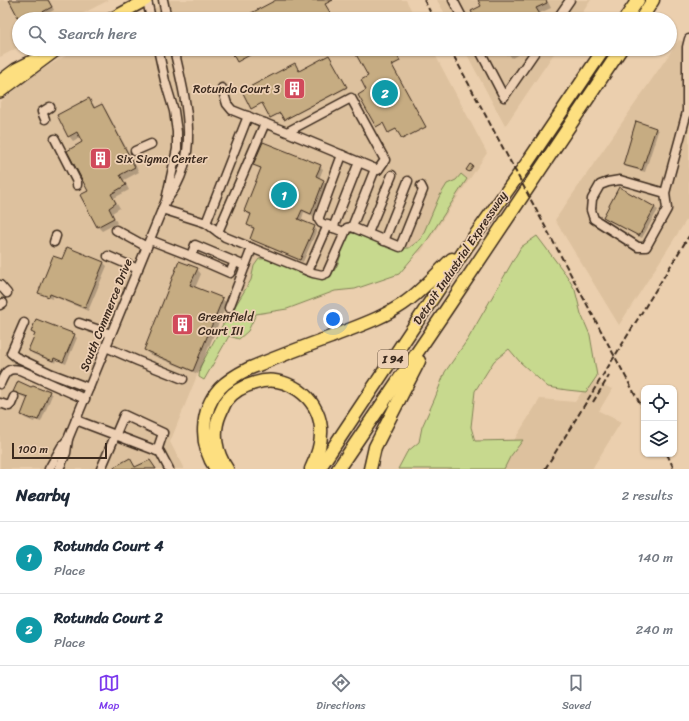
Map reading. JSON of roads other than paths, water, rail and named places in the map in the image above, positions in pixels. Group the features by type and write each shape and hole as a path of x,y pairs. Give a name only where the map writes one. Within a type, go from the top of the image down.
{"highway":[{"path":"630,12 638,0"},
{"path":"646,12 654,0"},
{"name":"Detroit Industrial Expressway","path":"319,469 466,248 599,56"},
{"name":"Detroit Industrial Expressway","path":"338,469 616,56"},
{"path":"216,469 210,459 205,443 204,423 209,406 220,388 236,375 248,369 363,325 382,316 403,304 420,291 452,259 466,248"},
{"path":"370,469 375,446 446,310"},
{"path":"228,469 218,452 216,434 218,419 226,401 236,391 250,384 267,380 292,385 305,395 314,408 320,422 321,436 320,446 311,469"}],"main road":[{"path":"124,12 146,0"},
{"path":"0,75 34,56"},
{"path":"0,81 16,69 41,56"},
{"path":"0,92 48,56"},
{"path":"0,99 26,78 36,65"}],"street":[{"path":"146,0 149,12"},
{"path":"163,0 166,12"},
{"path":"453,0 459,12"},
{"path":"562,12 570,0"},
{"path":"665,193 620,180 608,182 600,185 592,200 591,210 594,219 638,247 646,247 666,209 665,193 687,112 688,44"},
{"name":"South Commerce Drive","path":"59,469 66,453 68,440 166,200 177,149 178,132 160,56"},
{"name":"South Commerce Drive","path":"166,200 173,192 183,172 188,144 185,97 176,56"},
{"path":"482,56 504,97 532,56"},
{"path":"222,88 227,104 232,110 378,170 385,160 351,98 287,132"},
{"path":"45,119 42,112 50,107"},
{"path":"206,223 248,116"},
{"path":"218,232 265,123"},
{"path":"55,139 77,182 77,185"},
{"path":"137,152 151,144"},
{"path":"342,155 319,220 321,223 344,232"},
{"path":"308,271 330,227 358,162"},
{"path":"352,227 375,169"},
{"path":"368,233 392,175"},
{"path":"384,240 408,181"},
{"path":"162,209 206,223 225,237 308,271 322,275 327,273 347,228 352,227 368,233 400,248 423,190 421,186"},
{"path":"116,230 148,243 191,256 230,273 235,262"},
{"path":"191,256 195,245 245,266"},
{"path":"229,308 252,248"},
{"path":"108,256 138,270"},
{"path":"0,285 7,293"},
{"path":"24,323 11,353 16,357 52,374 89,388"},
{"path":"80,323 111,334"},
{"path":"106,347 183,379"},
{"path":"0,384 4,374 15,369 85,399"},
{"path":"0,403 9,406 14,397"},
{"path":"101,469 124,415 163,432 157,451"},
{"path":"76,420 160,452 169,469"},
{"name":"South Commerce Drive","path":"49,469 62,446 68,440"}],"railway":[{"path":"424,0 430,12"},
{"path":"454,56 641,405"},
{"path":"545,469 689,236"},
{"path":"593,402 609,376"},
{"path":"668,457 674,469"}],"place":[{"name":"Rotunda Court 3","path":"295,89"},
{"name":"Rotunda Court 2","path":"385,93"},
{"name":"Six Sigma Center","path":"101,159"},
{"name":"Rotunda Court 4","path":"284,195"},
{"name":"Greenfield Court III","path":"183,324"}]}
